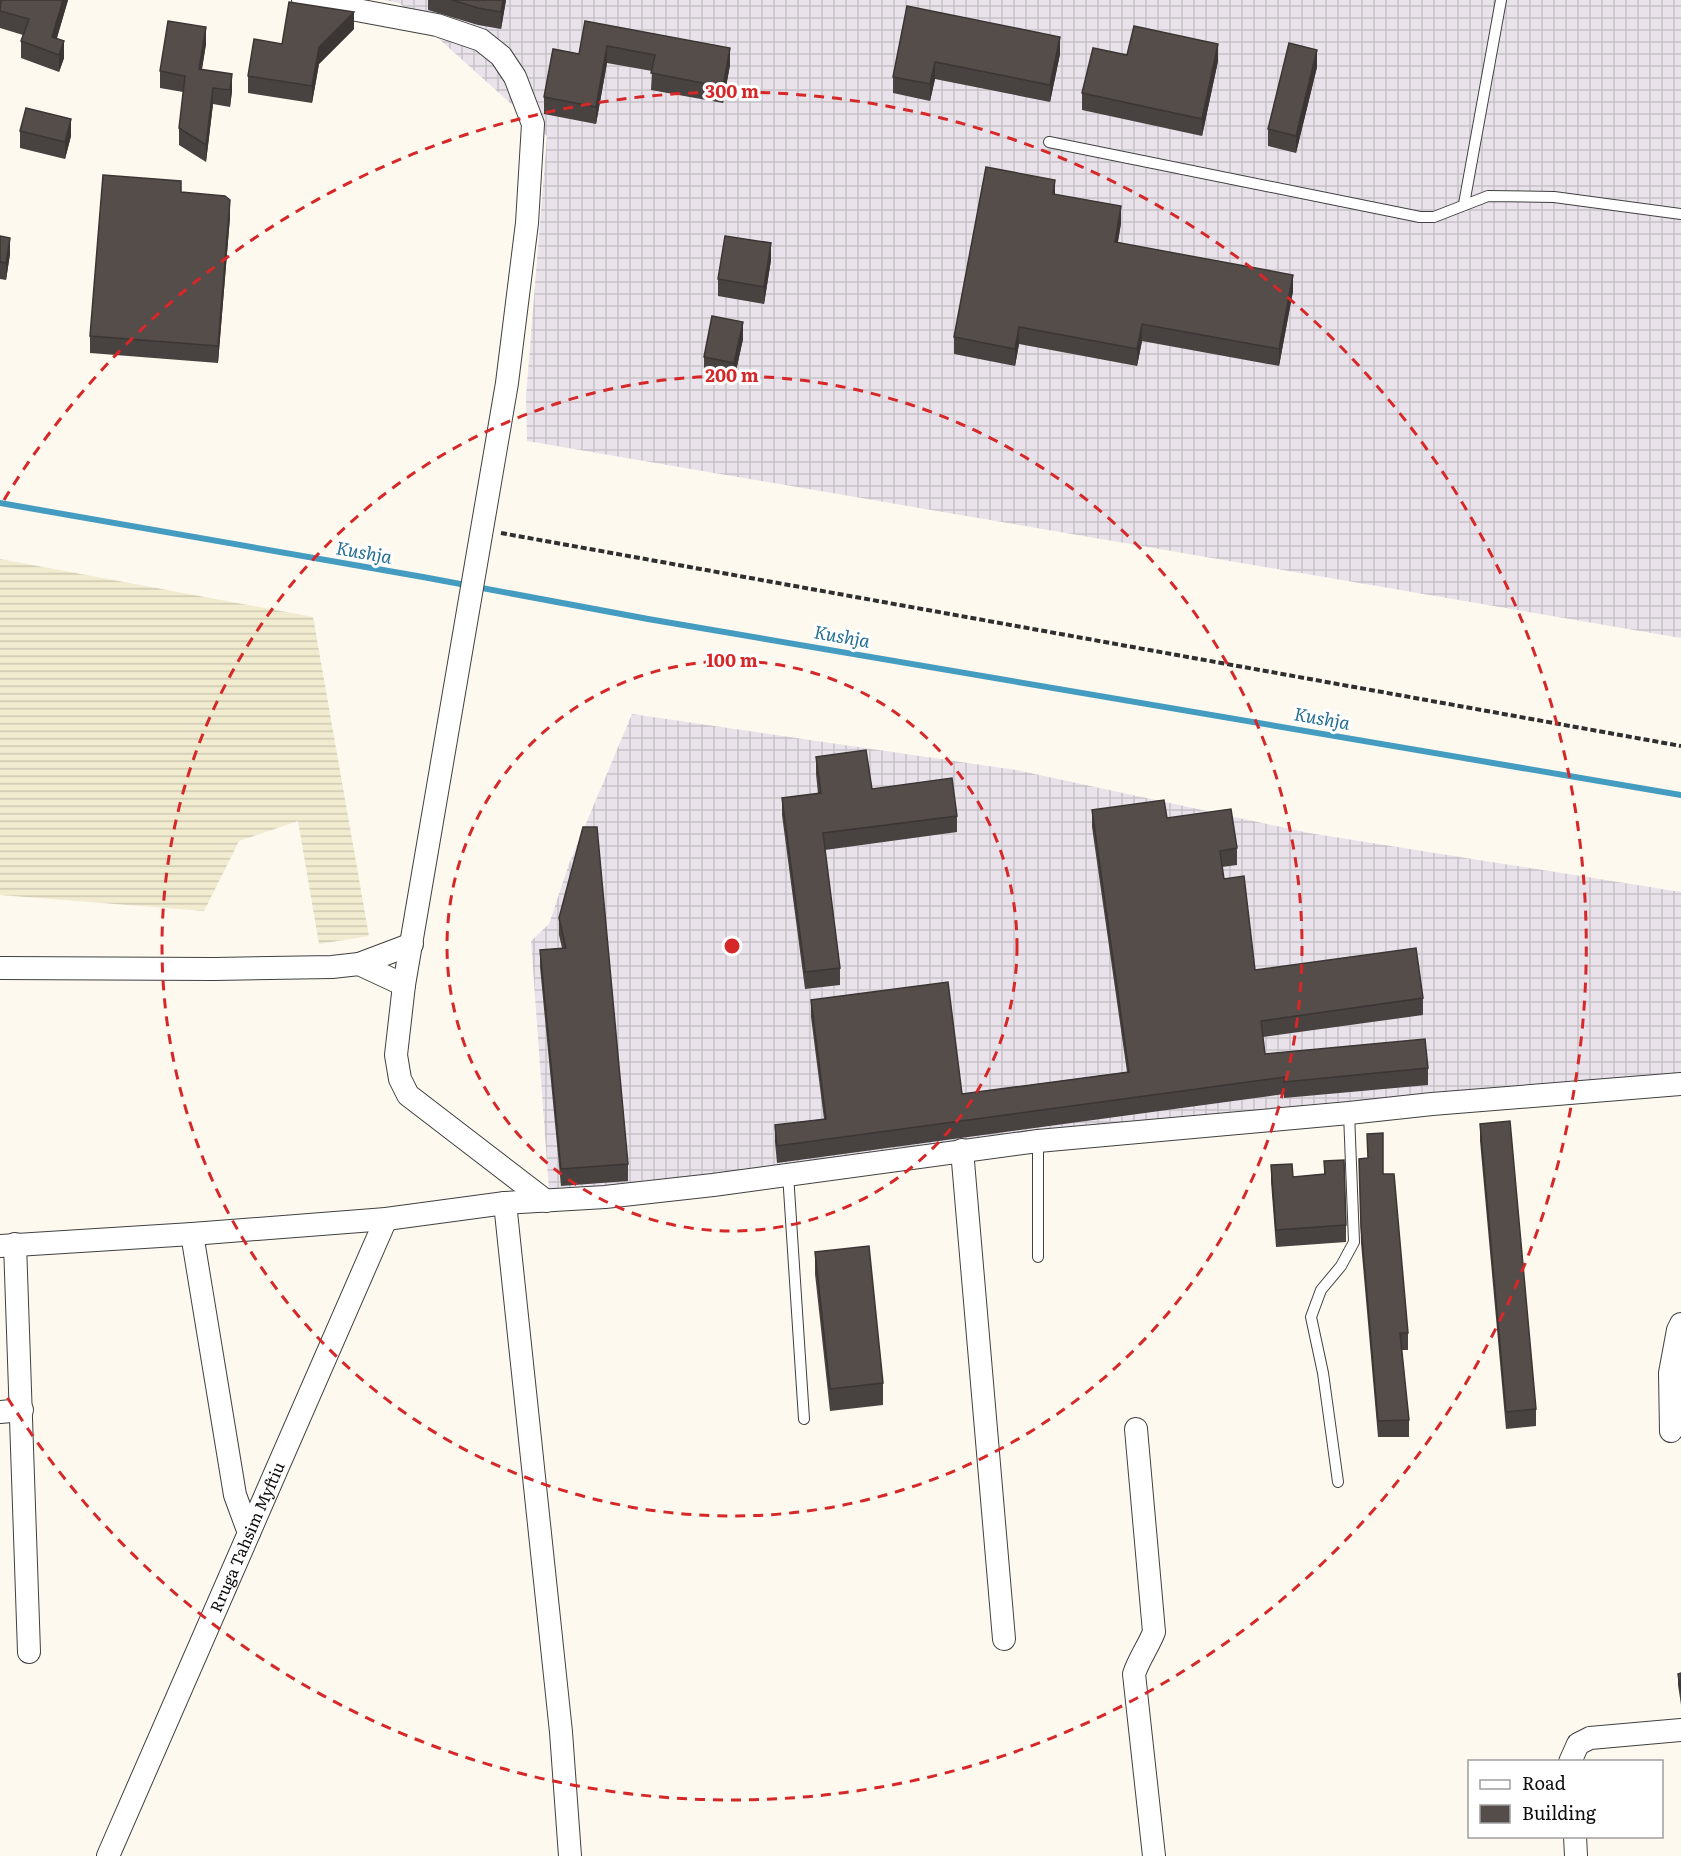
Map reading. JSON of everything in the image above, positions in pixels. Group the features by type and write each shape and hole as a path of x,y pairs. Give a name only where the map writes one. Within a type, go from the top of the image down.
{"street":[{"path":"303,0 437,25 481,40 501,56 515,77 532,124 527,223 512,349 404,985 396,1055 400,1079 408,1095 546,1200"},
{"path":"0,968 332,968 359,964 412,944"},
{"path":"359,964 404,985"},
{"path":"29,1652 11,1411 8,1245 386,1219 505,1203 605,1197 1038,1141 1432,1104 1681,1084"},
{"path":"962,1150 1004,1639"},
{"path":"505,1203 561,1732 570,1856"},
{"name":"Rruga Tahsim Myftiu","path":"108,1856 386,1219"},
{"path":"192,1234 235,1495 249,1533"},
{"path":"1671,1431 1670,1373 1681,1324"},
{"path":"1136,1429 1154,1632 1149,1645 1140,1656 1134,1674 1155,1856"},
{"path":"1570,1760 1578,1744 1590,1738 1681,1730"},
{"path":"1575,1838 1576,1856"}],"lane":[{"path":"1464,204 1500,0"},
{"path":"1049,142 1420,217 1434,217 1488,196 1554,197 1681,214"},
{"path":"1338,1482 1323,1373 1311,1317 1321,1290 1341,1266 1354,1242 1349,1113"},
{"path":"1038,1141 1038,1257"},
{"path":"788,1174 804,1419"}],"path":[{"path":"481,539 1681,746"}],"shaded area":[{"path":"384,0 1681,0 1681,638 527,441 526,397 547,136 399,3"},
{"path":"0,559 313,617 369,936 319,944 298,821 239,841 204,911 0,895"},
{"path":"632,714 1016,770 1309,833 1681,892 1681,1078 624,1189 549,1191 531,941 549,924 569,864"}],"building":[{"path":"1,0 63,0 52,37 64,41 59,55 21,41 29,19 0,11"},
{"path":"452,0 503,0 501,12"},
{"path":"289,2 354,12 319,47 312,86 248,76 254,39 282,44"},
{"path":"907,6 1060,37 1050,85 935,62 930,84 893,77"},
{"path":"168,21 206,27 199,69 232,74 230,90 213,88 206,145 179,128 185,76 160,71"},
{"path":"585,21 730,48 723,87 651,73 655,55 607,46 596,107 544,97 553,49 579,54"},
{"path":"1134,26 1218,44 1202,119 1082,93 1093,48 1127,55"},
{"path":"1289,43 1317,50 1296,136 1268,129"},
{"path":"26,108 71,119 65,142 20,131"},
{"path":"986,167 1055,180 1053,194 1121,206 1115,242 1293,275 1279,349 1142,324 1137,349 1019,327 1015,349 954,337"},
{"path":"103,175 181,181 181,192 225,196 230,200 218,346 90,336"},
{"path":"0,236 10,238 6,263 0,262"},
{"path":"725,236 771,243 764,287 718,279"},
{"path":"712,316 743,322 734,363 704,357"},
{"path":"866,750 872,789 952,778 957,816 823,833 840,968 805,972 782,798 821,793 816,757"},
{"path":"1164,800 1167,818 1231,809 1237,848 1220,851 1224,879 1244,876 1255,970 1416,948 1423,998 1261,1021 1265,1054 1425,1039 1428,1068 1284,1082 1284,1077 777,1146 775,1125 826,1119 811,1000 948,982 962,1094 1129,1072 1092,810"},
{"path":"583,827 597,827 628,1164 561,1169 540,950 566,948 559,918"},
{"path":"1510,1121 1536,1409 1506,1412 1480,1124"},
{"path":"1383,1133 1383,1174 1394,1174 1408,1333 1400,1333 1409,1420 1378,1421 1361,1226 1359,1159 1368,1158 1367,1134"},
{"path":"1344,1160 1346,1225 1276,1230 1271,1165 1292,1164 1293,1177 1325,1174 1324,1161"},
{"path":"869,1246 883,1383 830,1389 815,1252"},
{"path":"1681,1673 1681,1693 1678,1674"}],"waterway":[{"name":"Kushja","path":"0,503 648,619 1681,795"}]}
